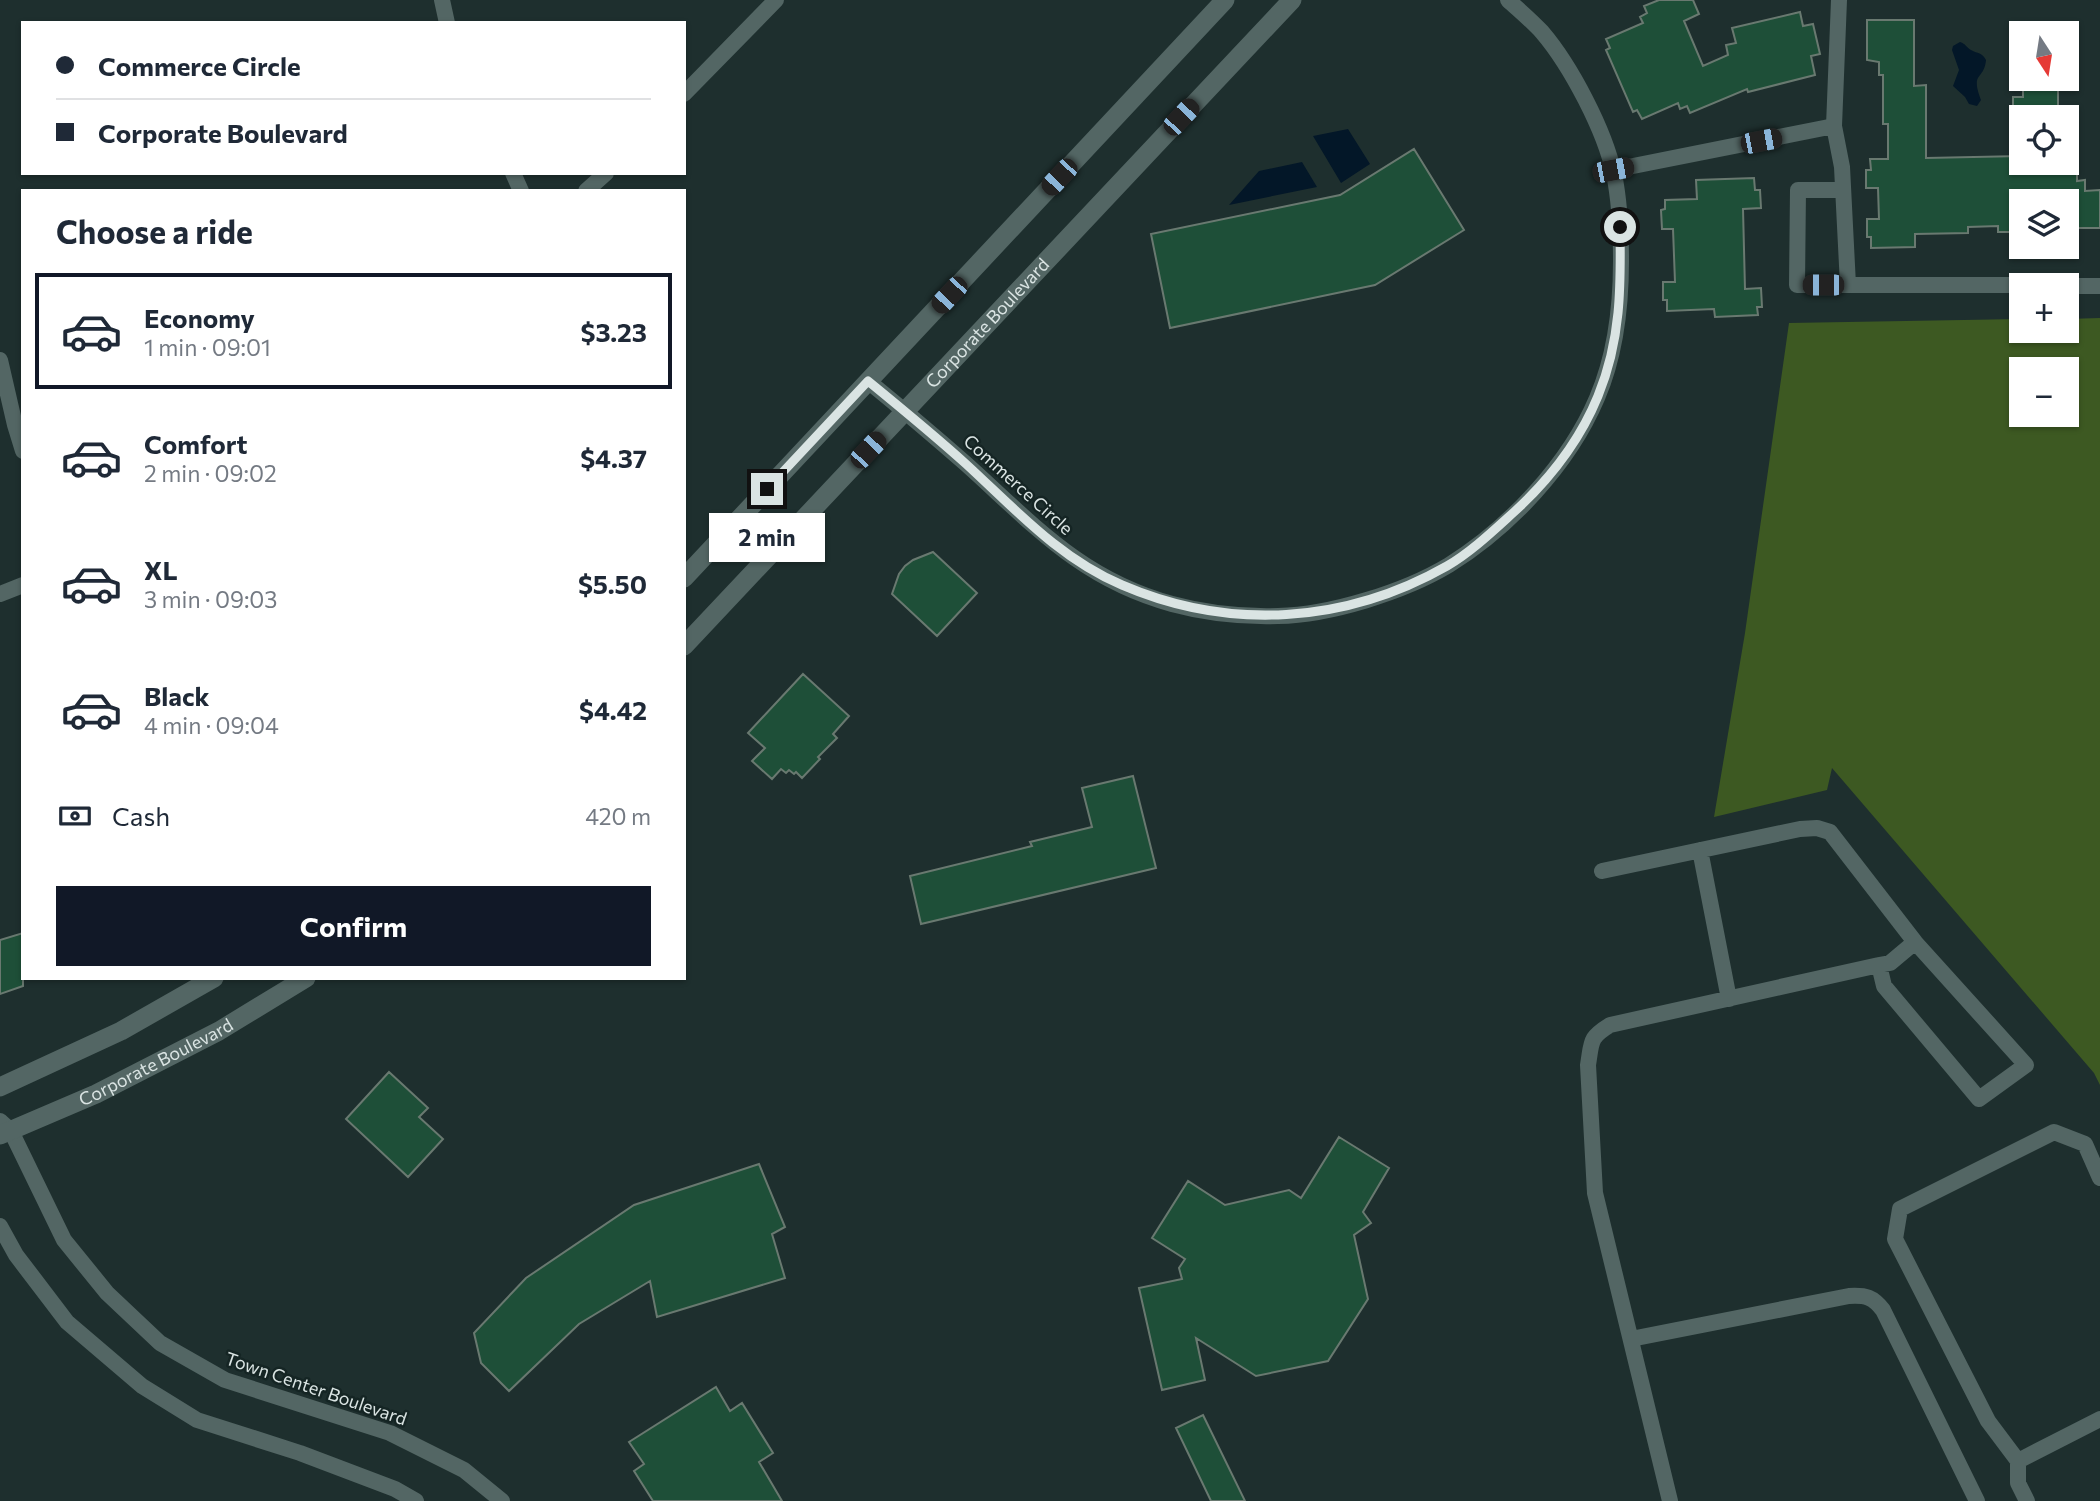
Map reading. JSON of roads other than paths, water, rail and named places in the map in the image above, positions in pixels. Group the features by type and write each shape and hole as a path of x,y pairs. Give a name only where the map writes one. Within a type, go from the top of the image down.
{"street":[{"path":"442,0 447,21"},
{"path":"686,91 776,0"},
{"path":"686,576 1224,0"},
{"name":"Corporate Boulevard","path":"686,644 1292,0"},
{"name":"Commerce Circle","path":"868,381 966,464 1035,529 1091,571 1173,604 1228,614 1278,616 1320,611 1365,600 1409,584 1448,565 1480,542 1533,494 1570,449 1597,399 1607,372 1621,293 1620,227 1613,170 1598,128 1580,90 1543,33 1508,0"},
{"path":"1839,0 1835,126 1842,167 1848,285"},
{"path":"1613,170 1835,126"},
{"path":"588,189 604,175"},
{"path":"1843,190 1798,190 1797,285 2009,285"},
{"path":"2079,286 2100,286"},
{"path":"0,360 21,444"},
{"path":"0,594 21,586"},
{"path":"1602,871 1800,829 1817,828 1830,832 1915,942 2026,1065 1979,1099 1884,986 1879,965"},
{"path":"1700,850 1729,999"},
{"path":"1670,1501 1595,1193 1588,1065 1595,1034 1610,1025 1890,963 1915,942"},
{"path":"0,1087 121,1031 210,980"},
{"name":"Corporate Boulevard","path":"4,1129 96,1094 219,1031 303,980"},
{"name":"Town Center Boulevard","path":"4,1129 64,1240 107,1293 160,1343 225,1380 390,1433 464,1470 483,1495 502,1501"},
{"path":"2027,1501 2018,1483 2018,1461 1988,1421 1895,1239 1900,1209 2054,1132 2085,1144 2100,1178"},
{"path":"0,1226 16,1255 67,1322 142,1386 197,1420 300,1453 395,1489 416,1501"},
{"path":"1631,1339 1849,1296 1866,1295 1875,1300 1883,1310 1977,1501"},
{"path":"2018,1461 2100,1419"}],"water":[{"path":"1960,42 1986,60 1977,80 1981,100 1977,106 1969,104 1953,86 1959,70 1952,50 1953,46"},
{"path":"1348,129 1370,164 1341,183 1313,136"},
{"path":"1302,162 1317,187 1229,205 1259,171"}]}
